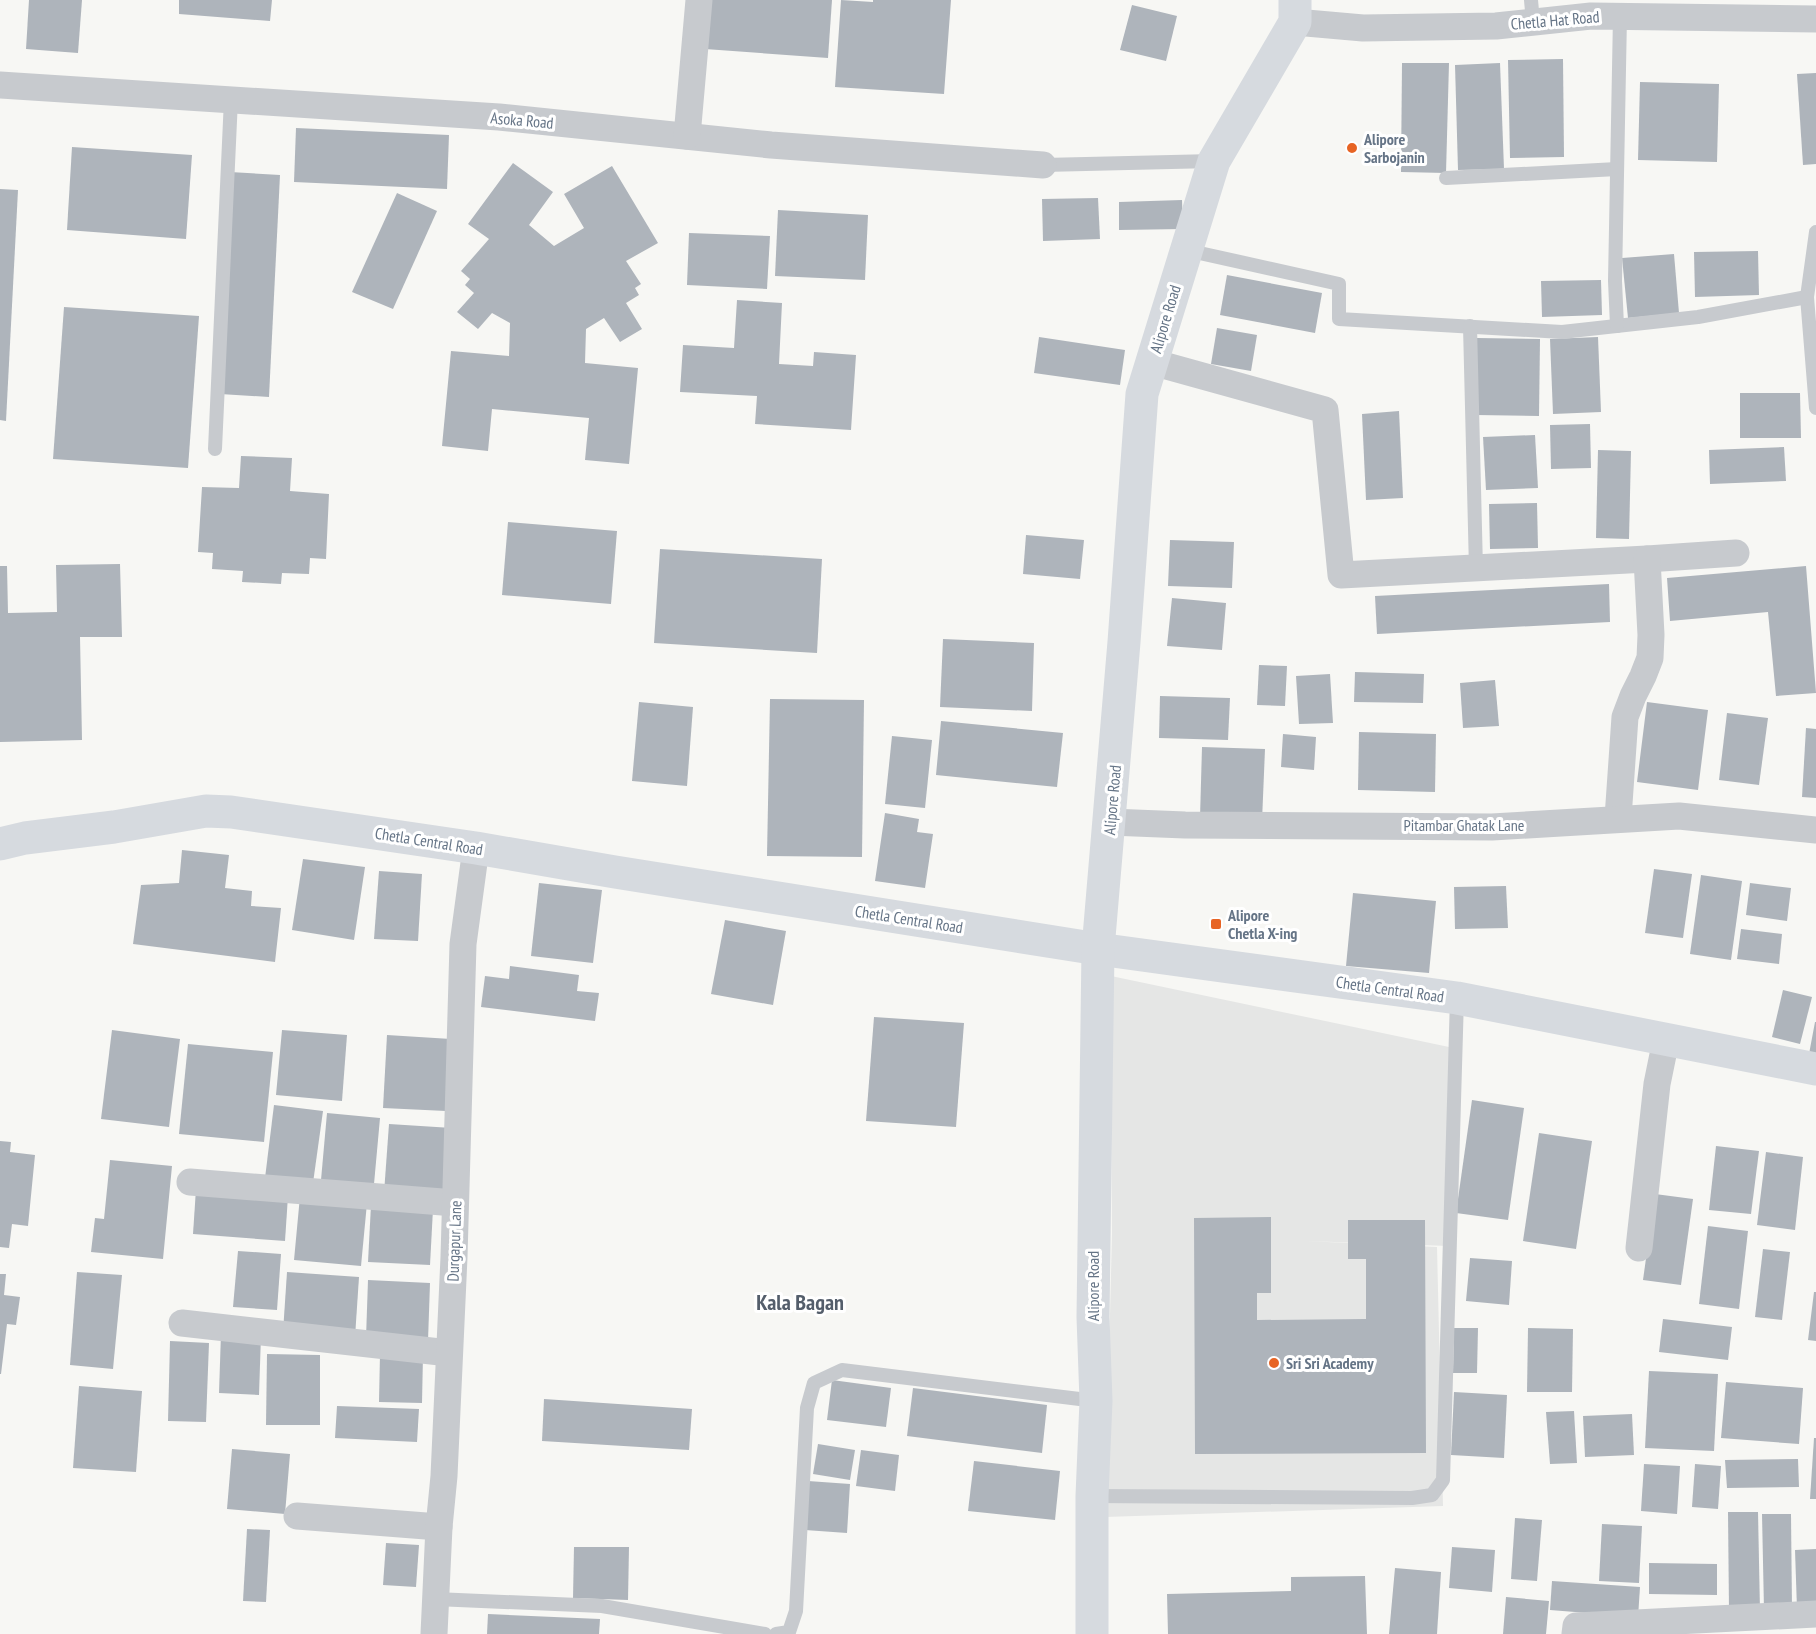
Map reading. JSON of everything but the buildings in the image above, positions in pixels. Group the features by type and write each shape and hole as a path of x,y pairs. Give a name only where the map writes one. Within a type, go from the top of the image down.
{"main road":[{"name":"Alipore Road","path":"1092,1634 1092,1496 1096,1401 1093,1317 1098,949 1110,822 1142,394 1214,161 1295,11"},
{"name":"Chetla Central Road","path":"0,844 25,838 114,827 206,811 231,812 476,848 1098,949 1457,998 1816,1069"}],"street":[{"path":"687,136 699,0"},
{"name":"Chetla Hat Road","path":"1295,11 1363,28 1496,26 1532,11 1620,16 1704,9 1816,19"},
{"name":"Asoka Road","path":"0,85 499,117 771,145 1043,165"},
{"path":"1152,362 1325,410 1341,575 1736,553"},
{"path":"1618,818 1626,717 1650,658 1647,559"},
{"name":"Pitambar Ghatak Lane","path":"1110,822 1185,825 1492,827 1679,816 1816,830"},
{"name":"Durgapur Lane","path":"434,1634 444,1476 456,1203 463,944 476,848"},
{"path":"1639,1248 1657,1084 1666,1040"},
{"path":"190,1182 456,1203"},
{"path":"182,1323 449,1353"},
{"path":"297,1516 439,1527"},
{"path":"1575,1634 1576,1626 1816,1614"}],"lane":[{"path":"1617,326 1615,281 1620,16"},
{"path":"215,449 231,99"},
{"path":"1043,165 1214,161"},
{"path":"1446,178 1617,168"},
{"path":"1816,232 1807,297 1816,408"},
{"path":"1186,250 1339,284 1339,319 1562,332 1698,317 1807,297"},
{"path":"1470,326 1476,569"},
{"path":"1092,1496 1412,1498 1432,1495 1443,1480 1457,998"},
{"path":"776,1634 789,1632 796,1611 807,1408 814,1383 842,1370 1096,1401"},
{"path":"435,1599 602,1606 765,1634"}],"shaded area":[{"path":"1111,976 1449,1047 1449,1246 1305,1241 1437,1247 1443,1506 1105,1517 1112,1234"}],"place":[{"name":"Alipore Sarbojanin","path":"1352,148"},
{"name":"Alipore Chetla X-ing","path":"1216,924"},
{"name":"Sri Sri Academy","path":"1274,1363"}],"district":[{"name":"Kala Bagan","path":"800,1302"}]}
